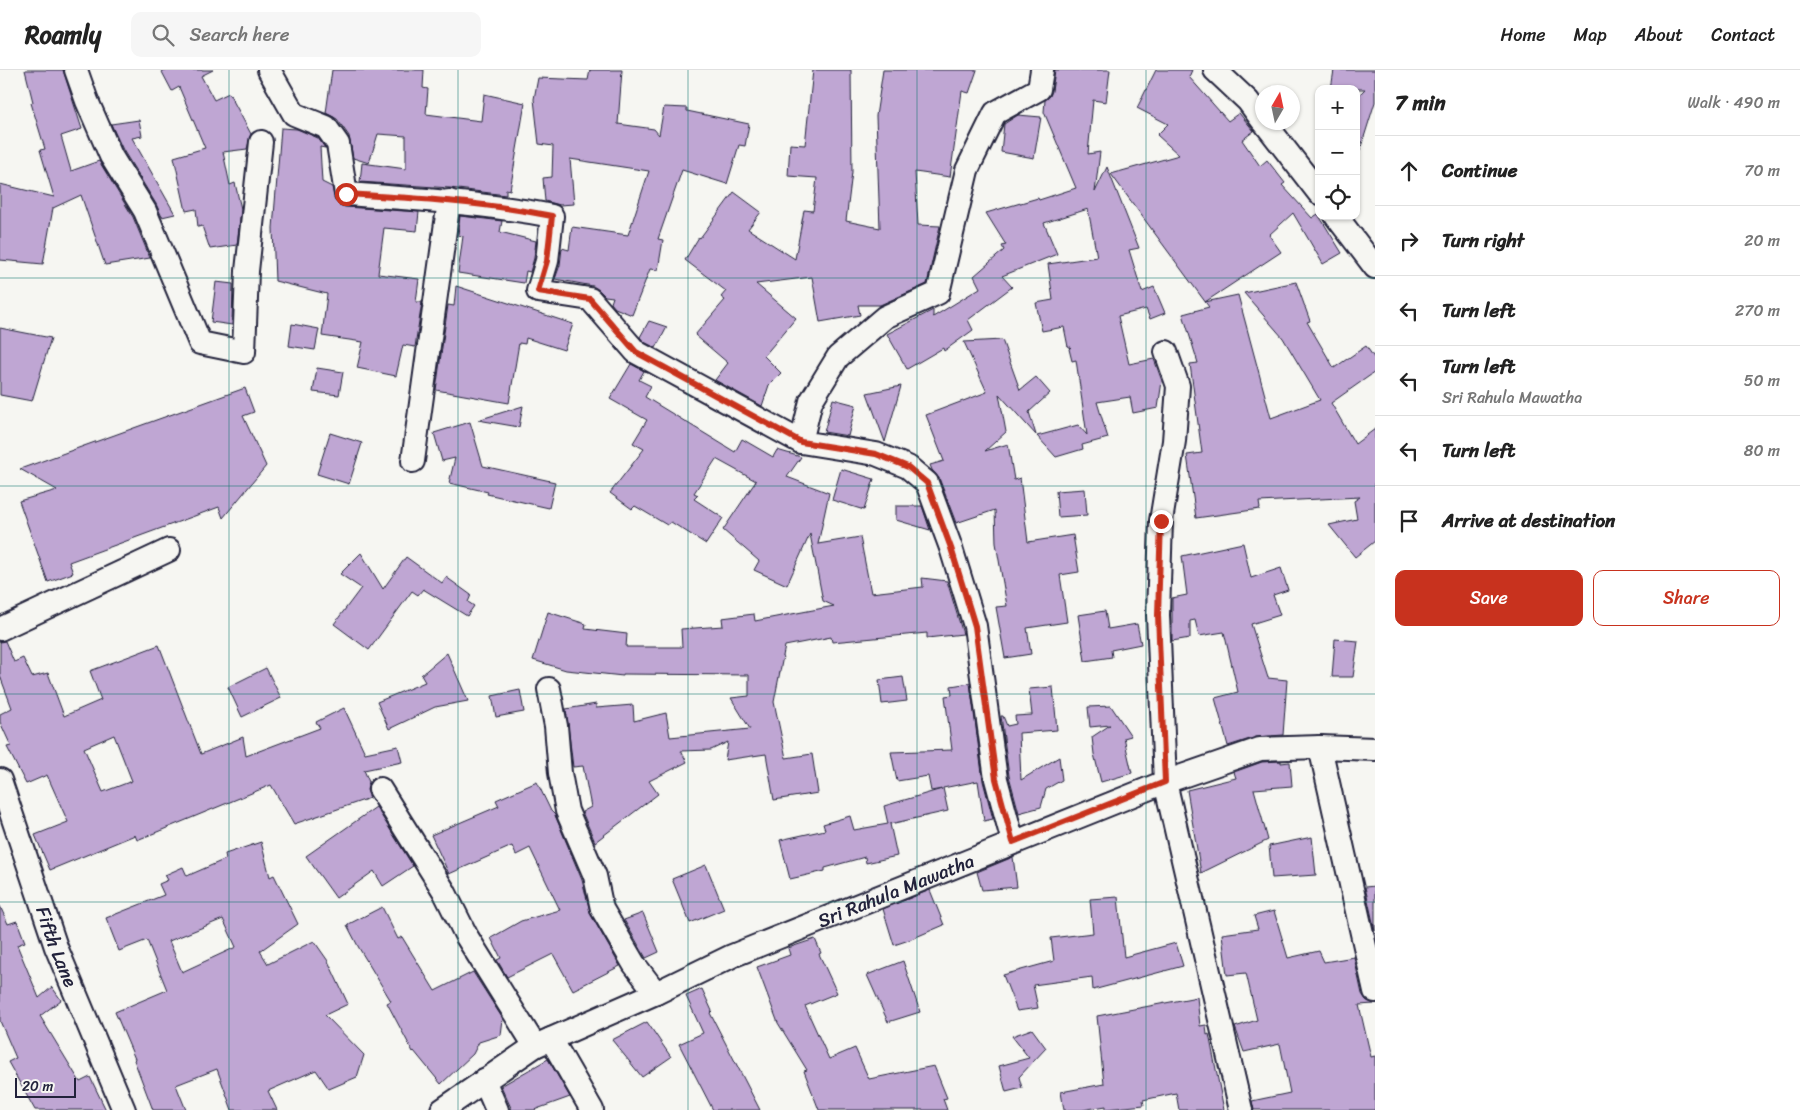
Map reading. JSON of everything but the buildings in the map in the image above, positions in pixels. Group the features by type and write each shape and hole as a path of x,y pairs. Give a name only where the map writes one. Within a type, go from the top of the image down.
{"street":[{"path":"76,70 111,156 145,211 200,343 244,352 247,271 262,142"},
{"path":"269,70 294,114 326,127 338,144 346,194 449,201 515,209 552,216 547,261 538,291 590,299 636,352 801,442 876,454 908,467 927,483 951,548 975,626 996,779 1013,842"},
{"path":"801,442 810,401 838,357 885,317 938,293 967,170 995,113 1039,89 1042,70"},
{"path":"1214,70 1255,110"},
{"path":"1271,130 1315,188"},
{"path":"413,461 449,201"},
{"path":"1339,220 1375,267"},
{"path":"1166,352 1178,386 1174,441 1161,521 1158,615 1165,782 1241,1110"},
{"path":"0,629 169,550"},
{"path":"549,689 556,726 560,773 566,811 595,876 602,909 634,964 656,994"},
{"path":"1320,747 1375,991"},
{"name":"Sri Rahula Mawatha","path":"442,1110 484,1080 543,1043 656,994 732,956 1165,782 1260,749 1320,747 1375,749"},
{"name":"Fifth Lane","path":"0,780 56,947 124,1110"},
{"path":"380,789 444,891 467,937 592,1110"},
{"path":"484,1080 498,1110"}],"route":[{"path":"346,194 449,201 515,209 552,216 547,261 538,291 590,299 636,352 801,442 876,454 908,467 927,483 951,548 975,626 996,779 1013,842 1165,782 1158,615 1161,521"}]}
